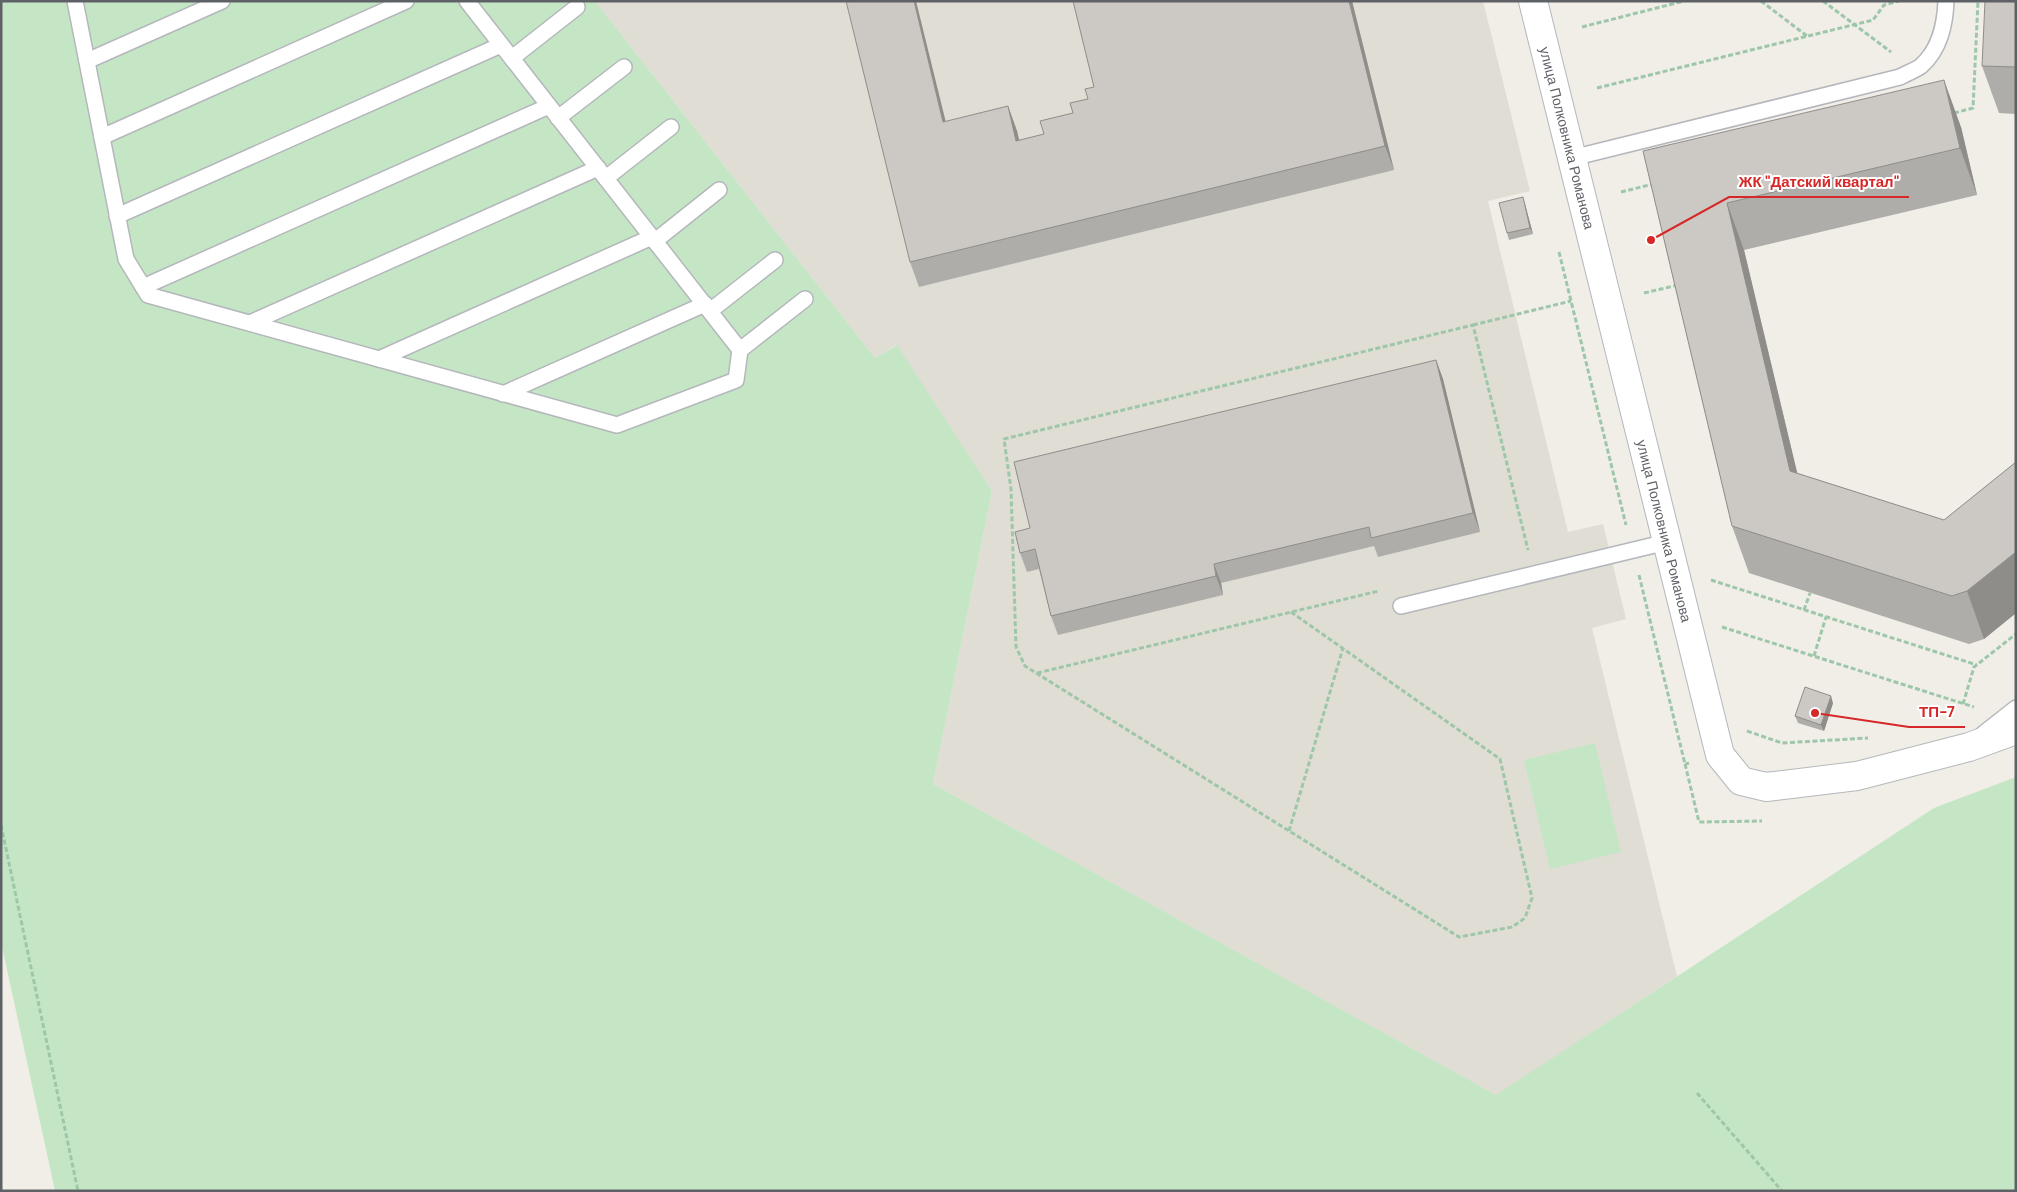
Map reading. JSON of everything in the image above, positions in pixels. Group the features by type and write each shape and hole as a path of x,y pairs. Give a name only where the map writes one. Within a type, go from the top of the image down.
{"street":[{"name":"улица Полковника Романова","path":"1533,1 1720,755 1741,781 1766,787 1858,776 1966,748 2016,730"}],"lane":[{"path":"75,1 126,259 148,295 617,425 736,380 740,350 805,299"},
{"path":"87,62 222,1"},
{"path":"102,137 406,1"},
{"path":"467,1 740,350"},
{"path":"1572,158 1891,79 1914,70 1921,66 1938,45 1945,19 1946,1"},
{"path":"512,58 577,7"},
{"path":"117,216 501,45"},
{"path":"558,118 624,67"},
{"path":"143,287 549,106"},
{"path":"250,323 602,173 671,127"},
{"path":"379,359 653,239 719,190"},
{"path":"504,394 707,308 775,260"},
{"path":"1401,606 1667,542"},
{"path":"1966,748 2016,708"}],"path":[{"path":"1582,27 1684,1"},
{"path":"1760,1 1807,36"},
{"path":"1823,1 1914,70"},
{"path":"1879,1 1884,5"},
{"path":"1597,88 1873,20 1884,5 1899,1"},
{"path":"1944,115 1973,108 1978,1"},
{"path":"1621,192 1659,182"},
{"path":"1644,293 1680,284"},
{"path":"1291,612 1500,759 1532,898 1525,918 1512,927 1460,936 1024,666 1016,647 1011,489 1004,439 1571,302"},
{"path":"1473,325 1533,574"},
{"path":"1711,580 1976,665"},
{"path":"1037,673 1396,587 1401,606"},
{"path":"1804,610 1810,592"},
{"path":"1814,656 1826,617"},
{"path":"1722,627 1979,709"},
{"path":"1963,704 1974,667 2015,636"},
{"path":"1289,831 1343,648"},
{"path":"1746,731 1782,744 1876,737"},
{"path":"1685,764 1699,822 1767,821"},
{"path":"1,825 78,1191"},
{"path":"1697,1093 1782,1191"}],"shaded area":[{"path":"595,1 1483,1 1530,191 1488,201 1568,532 1603,524 1626,619 1592,628 1677,976 1497,1096 933,784 992,491 896,345 875,358"}],"green space":[{"path":"1,1 595,1 875,358 897,345 992,491 933,784 1496,1095 1934,808 2016,777 2016,1191 55,1191 1,942"},
{"path":"1595,743 1621,852 1550,869 1524,760"}],"building":[{"path":"846,1 914,1 943,122 1008,106 1016,141 1044,134 1040,121 1073,113 1070,103 1088,99 1085,89 1094,87 1073,1 1349,1 1385,146 910,262"},
{"path":"1985,1 2016,1 2016,67 1982,66"},
{"path":"1944,80 1960,148 1727,203 1790,471 1944,520 2016,462 2016,552 1967,591 1952,596 1732,526 1643,151"},
{"path":"1523,197 1530,228 1507,233 1499,203"},
{"path":"1436,360 1473,513 1371,538 1369,527 1214,564 1216,576 1051,616 1035,549 1020,553 1015,532 1030,528 1014,462"},
{"path":"1805,687 1831,696 1821,725 1795,716"}],"place":[{"name":"ЖК \"Датский квартал\"","path":"1651,240"},
{"name":"ТП-7","path":"1815,713"}]}
